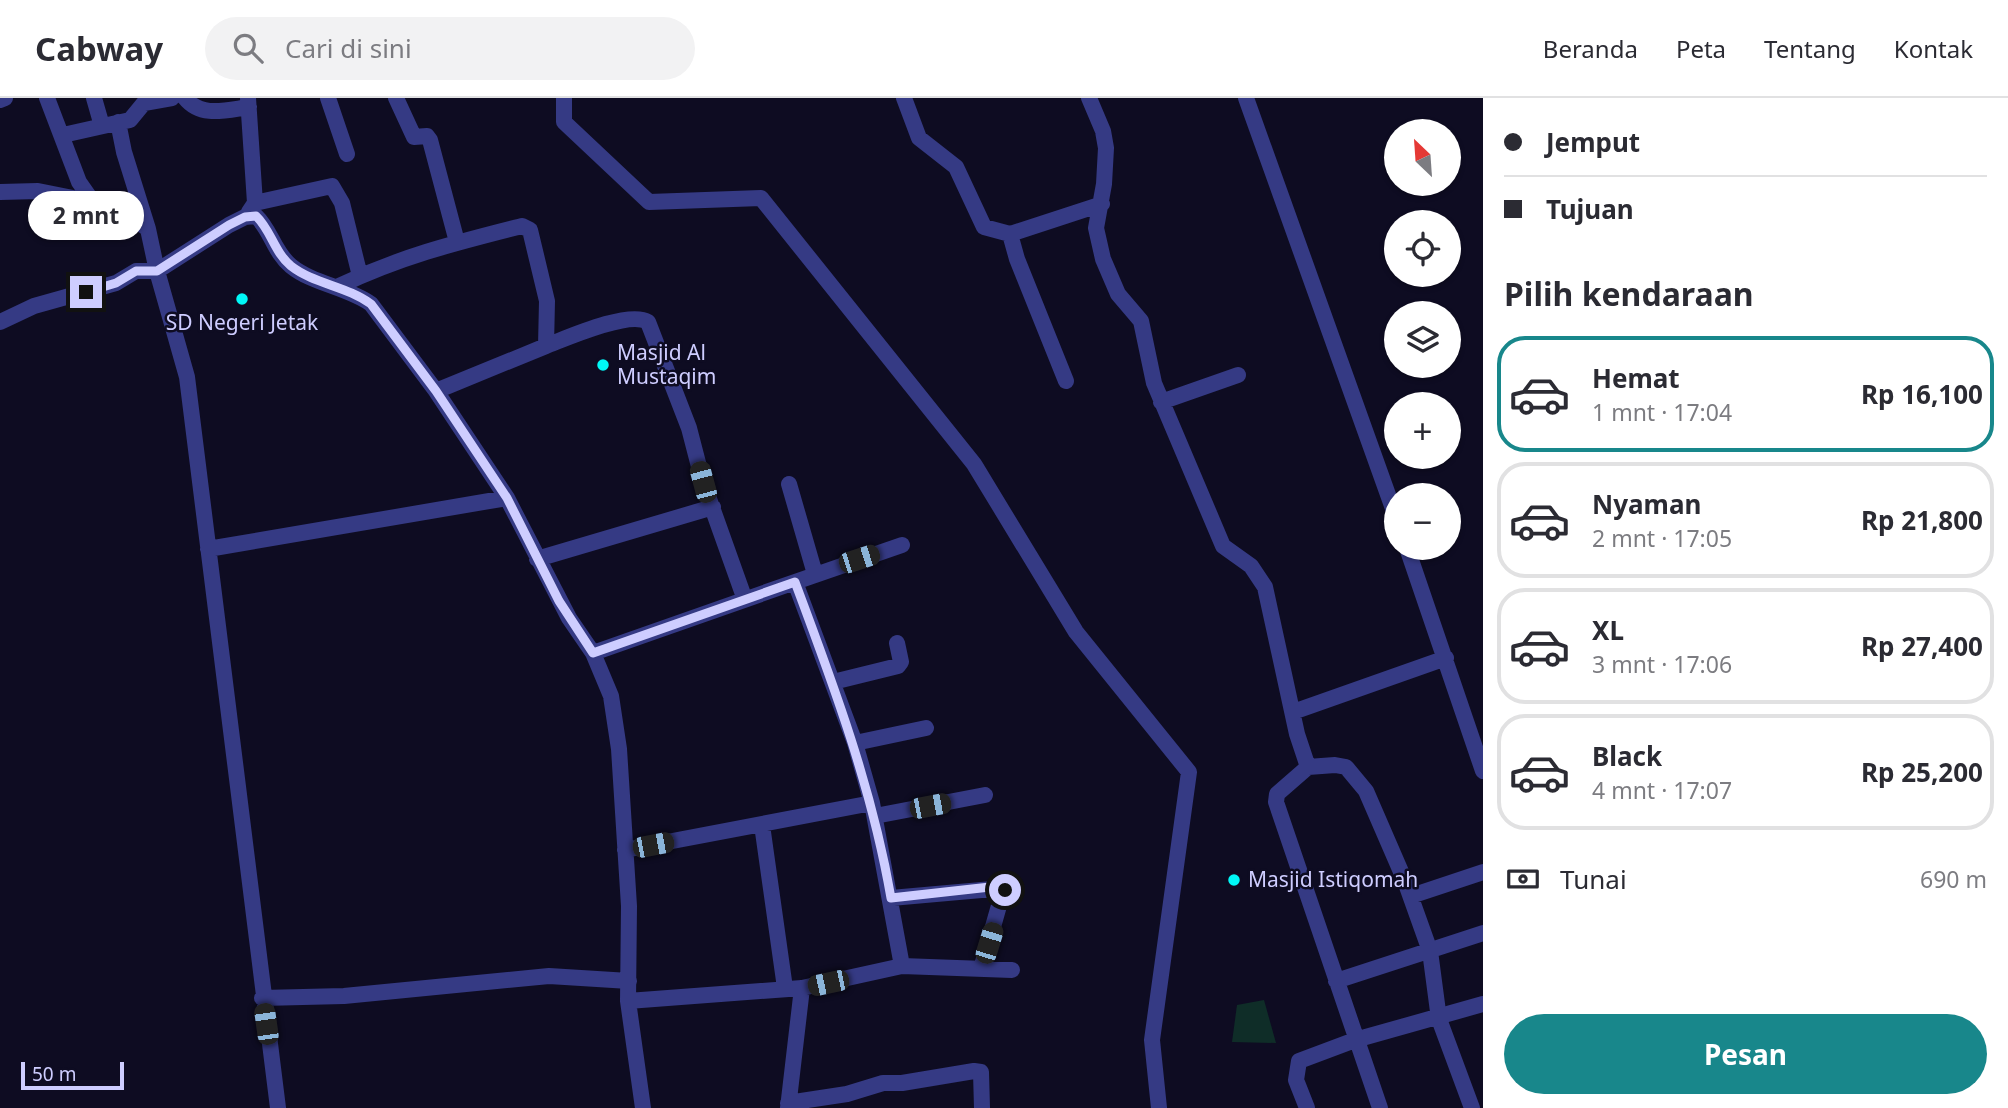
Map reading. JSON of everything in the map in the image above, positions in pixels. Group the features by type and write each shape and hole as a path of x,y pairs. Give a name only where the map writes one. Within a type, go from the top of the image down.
{"street":[{"path":"0,100 5,98"},
{"path":"47,98 79,182 93,202"},
{"path":"93,98 102,126"},
{"path":"62,135 134,118 144,103 172,98"},
{"path":"185,98 192,107 208,112 249,102 255,204"},
{"path":"328,98 347,154"},
{"path":"396,98 414,137 427,136 430,140 457,242"},
{"path":"564,98 564,121 649,202 761,198 974,464 1076,632 1189,772 1152,1040 1159,1108"},
{"path":"904,98 919,138 956,167 985,227 1010,234 1102,204"},
{"path":"1089,98 1103,131 1105,148 1102,204 1096,228 1103,259 1118,294 1141,321 1161,402 1223,546 1251,566 1265,587 1308,768"},
{"path":"1246,98 1384,483"},
{"path":"118,122 187,377 262,998 278,1108"},
{"path":"245,217 255,204 332,186 342,203 360,276"},
{"path":"0,192 38,191 118,208 148,229"},
{"path":"0,320 34,306 116,283 136,271 157,271 199,241 245,217 256,216 275,249 292,267 339,286 371,304 436,391 507,498 569,618 593,653 611,696 619,749 625,850 628,1001 643,1108"},
{"path":"339,286 407,256 522,226 530,230 547,301 546,346"},
{"path":"1010,234 1066,381"},
{"path":"436,391 546,346 622,320 644,319 648,322 689,428 744,597"},
{"path":"1161,402 1238,375"},
{"path":"789,484 815,574"},
{"path":"208,549 507,498"},
{"path":"537,559 713,507"},
{"path":"593,653 744,597 902,545"},
{"path":"1411,560 1483,771"},
{"path":"795,582 855,743 873,809 902,966"},
{"path":"833,682 898,666 901,662 897,643"},
{"path":"1293,712 1446,658"},
{"path":"855,743 926,728"},
{"path":"1380,1108 1276,802 1277,794 1308,768 1335,765 1346,767 1366,791 1430,951 1439,1019 1472,1108"},
{"path":"625,850 762,825 985,795"},
{"path":"762,825 785,988"},
{"path":"1410,896 1483,872"},
{"path":"891,898 1004,888 981,969"},
{"path":"1336,981 1483,933"},
{"path":"628,1001 802,988 902,966 1012,970"},
{"path":"262,998 424,990 549,976 629,981"},
{"path":"802,988 788,1105 847,1094 883,1083 974,1071 981,1072 982,1108"},
{"path":"1307,1108 1296,1080 1299,1061 1356,1040 1439,1019 1483,1004"}],"green space":[{"path":"1264,1000 1276,1043 1232,1042 1237,1005"}],"place":[{"name":"SD Negeri Jetak","path":"242,299"},
{"name":"Masjid Al Mustaqim","path":"603,365"},
{"name":"Masjid Istiqomah","path":"1234,880"}],"route":[{"path":"86,292 116,283 136,271 157,271 199,241 245,217 256,216 275,249 292,267 328,284 339,286 371,304 469,438 507,498 559,601 593,653 744,597 795,582 855,743 872,803 891,898 999,886 1005,890"}]}
